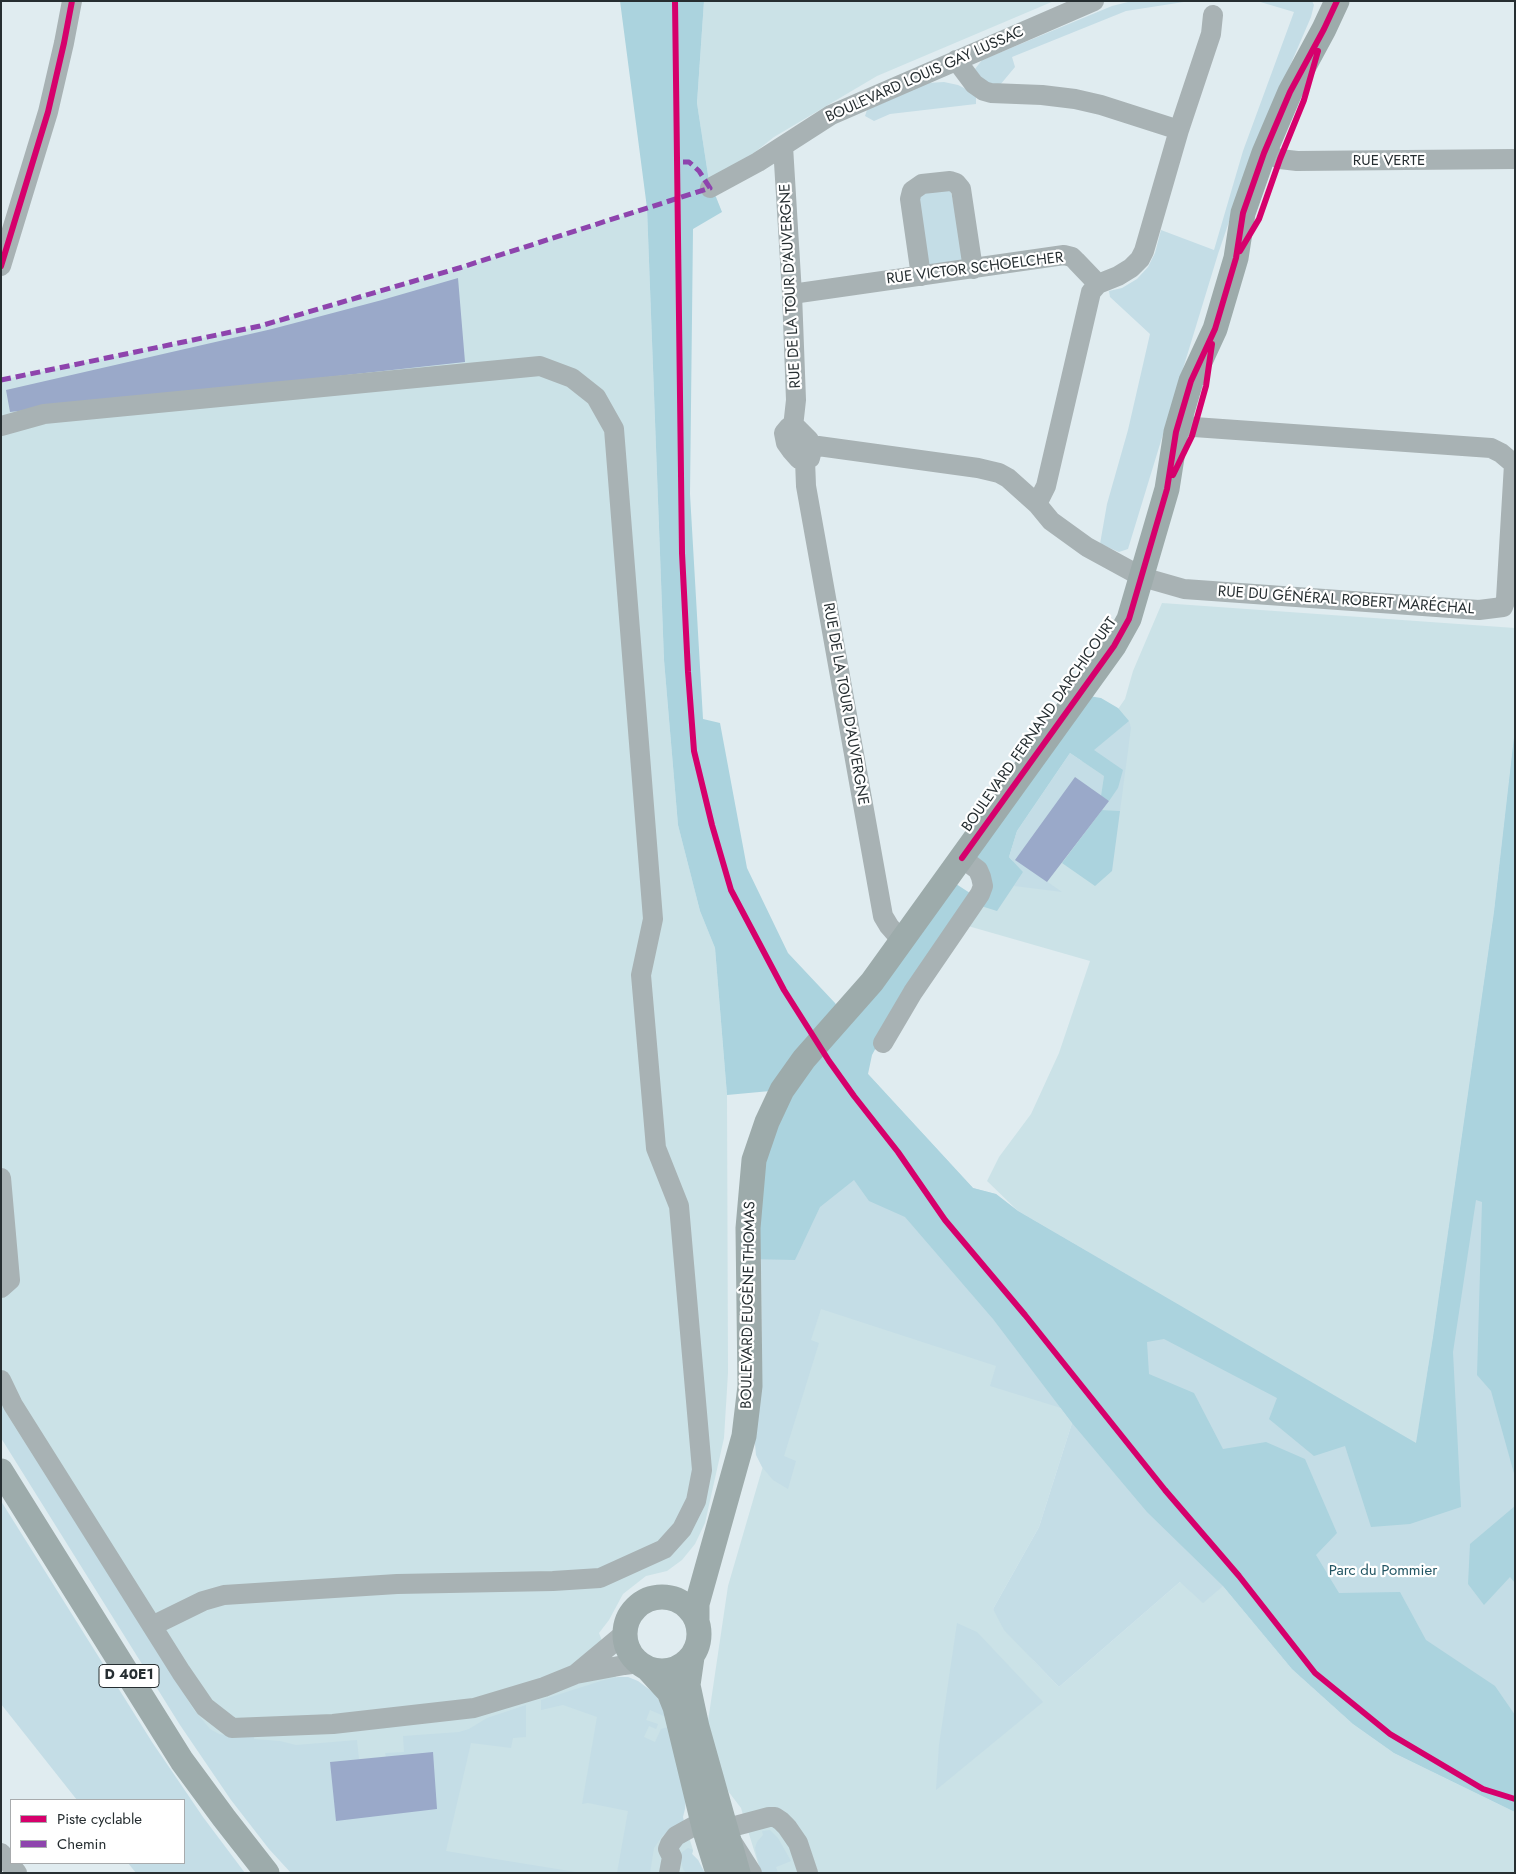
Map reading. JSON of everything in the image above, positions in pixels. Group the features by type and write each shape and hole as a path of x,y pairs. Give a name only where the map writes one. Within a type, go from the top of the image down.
{"main road":[{"name":"BOULEVARD FERNAND DARCHICOURT","path":"902,941 1114,646 1129,618 1186,425 1206,386 1215,329 1236,258 1259,219 1272,156 1304,100 1324,29 1336,1"},
{"name":"BOULEVARD EUGÈNE THOMAS","path":"697,1620 697,1604 744,1436 750,1386 748,1228 754,1160 767,1122 782,1090 804,1059 872,982 902,941"},
{"name":"D 40E1","path":"1,1471 182,1761 267,1873"},
{"path":"667,1597 710,1558"},
{"path":"644,1666 658,1671 668,1671 685,1664 697,1648 700,1639 697,1620 690,1609 679,1601 667,1597 651,1599 637,1607 630,1615 625,1633 627,1646 644,1666 663,1684 669,1692 712,1831 738,1873"},
{"path":"692,1657 688,1685 697,1727 718,1873"}],"street":[{"path":"1,266 48,112 72,1"},
{"name":"BOULEVARD LOUIS GAY LUSSAC","path":"710,188 831,116 1094,1"},
{"path":"1037,504 1046,486 1090,297 1098,284 1125,272 1140,258 1148,240 1179,130 1211,34 1213,15"},
{"path":"956,60 974,84 984,91 1075,99 1101,105 1179,130"},
{"name":"RUE DE LA TOUR D'AUVERGNE","path":"783,146 796,400 793,427 796,427 805,435 808,453 806,486 883,916 902,941"},
{"name":"RUE VERTE","path":"1272,156 1297,161 1515,160"},
{"path":"921,276 910,199 912,191 922,184 950,181 956,183 961,189 973,269"},
{"name":"RUE VICTOR SCHOELCHER","path":"792,294 1068,256 1081,266 1098,284"},
{"path":"1,426 44,414 540,366 572,378 596,397 614,429 653,919 641,975 656,1148 680,1206 702,1470 696,1501 682,1529 664,1549 600,1578 553,1581 397,1584 224,1595 203,1600 152,1626"},
{"name":"RUE DU GÉNÉRAL ROBERT MARÉCHAL","path":"1142,577 1184,590 1479,610 1503,607 1506,599 1514,464 1501,453 1491,448 1186,425"},
{"path":"808,453 992,471 1008,478 1037,504 1051,521 1076,540 1142,577"},
{"path":"883,1044 913,992 980,894 983,886 978,870 962,858"},
{"path":"1,1178 10,1280 1,1288"},
{"path":"1,1380 13,1405 205,1707 232,1728 333,1724 474,1708 544,1687 576,1674 624,1664 644,1666"},
{"path":"576,1674 625,1633"},
{"path":"675,1707 688,1726 712,1819 729,1873"},
{"path":"669,1873 672,1857 668,1849 676,1836 712,1831 769,1817 775,1817 787,1827 798,1844 808,1873"},
{"path":"682,1873 677,1863 677,1856 681,1846 687,1841 712,1831"},
{"path":"712,1831 752,1873"},
{"path":"1,1853 17,1873"}],"shaded area":[{"name":"Parc du Pommier","path":"620,1 704,1 697,103 710,188 722,212 693,229 690,494 703,719 720,723 747,868 788,953 835,1003 843,1015 953,882 973,895 886,1029 872,1055 868,1074 973,1188 996,1194 1018,1211 1416,1443 1494,912 1515,728 1515,1477 1491,1391 1477,1375 1482,1202 1476,1200 1453,1352 1461,1507 1410,1524 1371,1527 1345,1446 1314,1456 1269,1419 1277,1398 1164,1339 1147,1342 1149,1374 1194,1393 1223,1449 1266,1442 1305,1459 1337,1533 1316,1555 1339,1593 1400,1592 1426,1640 1495,1686 1515,1715 1515,1812 1394,1753 1353,1724 1292,1669 1223,1586 1147,1512 1072,1423 993,1319 905,1217 869,1201 854,1180 820,1207 795,1260 749,1259 748,1228 781,1090 727,1095 715,948 700,911 678,825 664,660 647,208"},
{"path":"704,1 1054,1 877,76 774,137 710,188 697,103"},
{"path":"647,208 664,660 678,825 700,911 715,948 727,1095 728,1373 724,1438 705,1523 695,1544 682,1560 667,1571 646,1576 623,1594 609,1620 599,1633 618,1682 666,1717 668,1727 646,1809 684,1821 693,1850 692,1854 698,1860 704,1873 314,1873 235,1779 1,1408 1,380 260,326 459,268"},
{"path":"458,278 465,362 10,412 6,390 272,329"},
{"path":"1162,603 1515,628 1515,728 1494,912 1416,1444 1018,1211 987,1181 999,1157 1031,1114 1059,1053 1090,961 968,926 1125,699 1133,671"},
{"path":"1089,696 1101,698 1118,708 1129,721 1094,750 1123,770 1118,788 1109,801 1101,796 1104,776 1070,753 1017,831 1009,857 1023,872 997,911 981,906 975,855"},
{"path":"1075,777 1109,801 1047,882 1015,860"},
{"path":"1102,810 1120,811 1112,871 1095,886 1062,863"},
{"path":"817,1281 1011,1343 1072,1423 1039,1527 993,1609 1034,1661 1059,1687 1180,1582 1223,1586 1292,1669 1353,1724 1394,1753 1515,1812 1515,1873 761,1873 741,1808 728,1791 707,1728 728,1586"},
{"path":"1515,1506 1515,1583 1510,1577 1484,1605 1468,1584 1470,1544"},
{"path":"433,1752 437,1809 336,1821 330,1762"}],"green space":[{"path":"1132,1 1190,1 1126,11 1012,57 1015,67 1000,85 983,81 975,69 982,60 1112,6"},
{"path":"1257,1 1312,1 1314,5 1311,17 1252,154 1218,254 1128,549 1119,552 1100,544 1107,504 1128,430 1150,334 1110,297 1109,291 1122,288 1137,279 1148,267 1155,253 1161,230 1214,250 1243,151 1294,12"},
{"path":"944,82 958,85 976,94 976,104 890,114 874,121 865,116 867,110 928,83"},
{"path":"950,187 967,264 926,269 917,193"},
{"path":"1129,721 1131,728 1120,811 1102,810 1118,788 1093,750"},
{"name":"Parc du Pommier","path":"1515,728 1515,1812 1394,1753 1353,1724 1292,1669 1223,1586 1203,1603 1180,1582 1059,1687 1004,1630 993,1609 1039,1527 1072,1423 1061,1408 990,1386 996,1366 821,1309 811,1340 819,1343 784,1456 796,1461 788,1489 773,1480 762,1467 756,1455 754,1433 762,1386 761,1259 868,1074 973,1188 996,1194 1018,1211 1416,1443 1494,912"},
{"path":"1070,753 1104,776 1101,796 1075,777 1016,860 1062,892 1014,886 1023,872 1009,857 1017,831"},
{"path":"1,1405 194,1710 210,1729 219,1734 236,1737 254,1737 254,1739 280,1741 296,1745 357,1740 359,1759 330,1762 337,1821 433,1753 386,1757 385,1753 404,1752 403,1736 459,1732 469,1729 487,1718 526,1705 526,1737 513,1738 511,1748 471,1743 446,1851 582,1873 291,1873 269,1849 231,1800 180,1725 1,1438"},
{"path":"1,1501 152,1742 203,1817 245,1873 136,1873 129,1864 185,1864 185,1799 76,1799 1,1704"},
{"path":"957,1623 977,1632 1043,1702 936,1790 939,1745"},
{"path":"618,1677 628,1677 638,1681 654,1693 663,1706 666,1717 650,1710 646,1720 658,1724 656,1729 649,1726 644,1737 655,1742 661,1729 668,1727 686,1798 684,1821 663,1835 654,1848 650,1873 617,1873 628,1811 588,1803 582,1804 597,1717 563,1705 541,1710 541,1700"},
{"path":"770,1830 778,1838 791,1861 776,1867 778,1873 761,1873 755,1848 763,1835 762,1831"},
{"path":"688,1848 693,1850 692,1854 698,1860 705,1873 686,1873 683,1869 680,1858 681,1853"}],"marked path":[{"path":"1,380 260,326 459,268 710,188 699,171 689,162 676,162"}],"cycle path":[{"path":"1,266 48,112 72,1"},
{"path":"675,1 682,553 688,672 694,751 712,825 731,890 784,990 829,1061 898,1152 945,1220 1025,1315 1165,1490 1239,1576 1315,1673 1390,1734 1483,1789 1515,1799"},
{"path":"962,858 1114,646 1129,619 1167,489 1176,432 1191,381 1215,329 1236,258 1243,213 1264,153 1290,92 1337,1"},
{"path":"1240,251 1259,219 1280,159 1304,100 1318,51"},
{"path":"1173,475 1192,436 1206,386 1212,344"}]}
